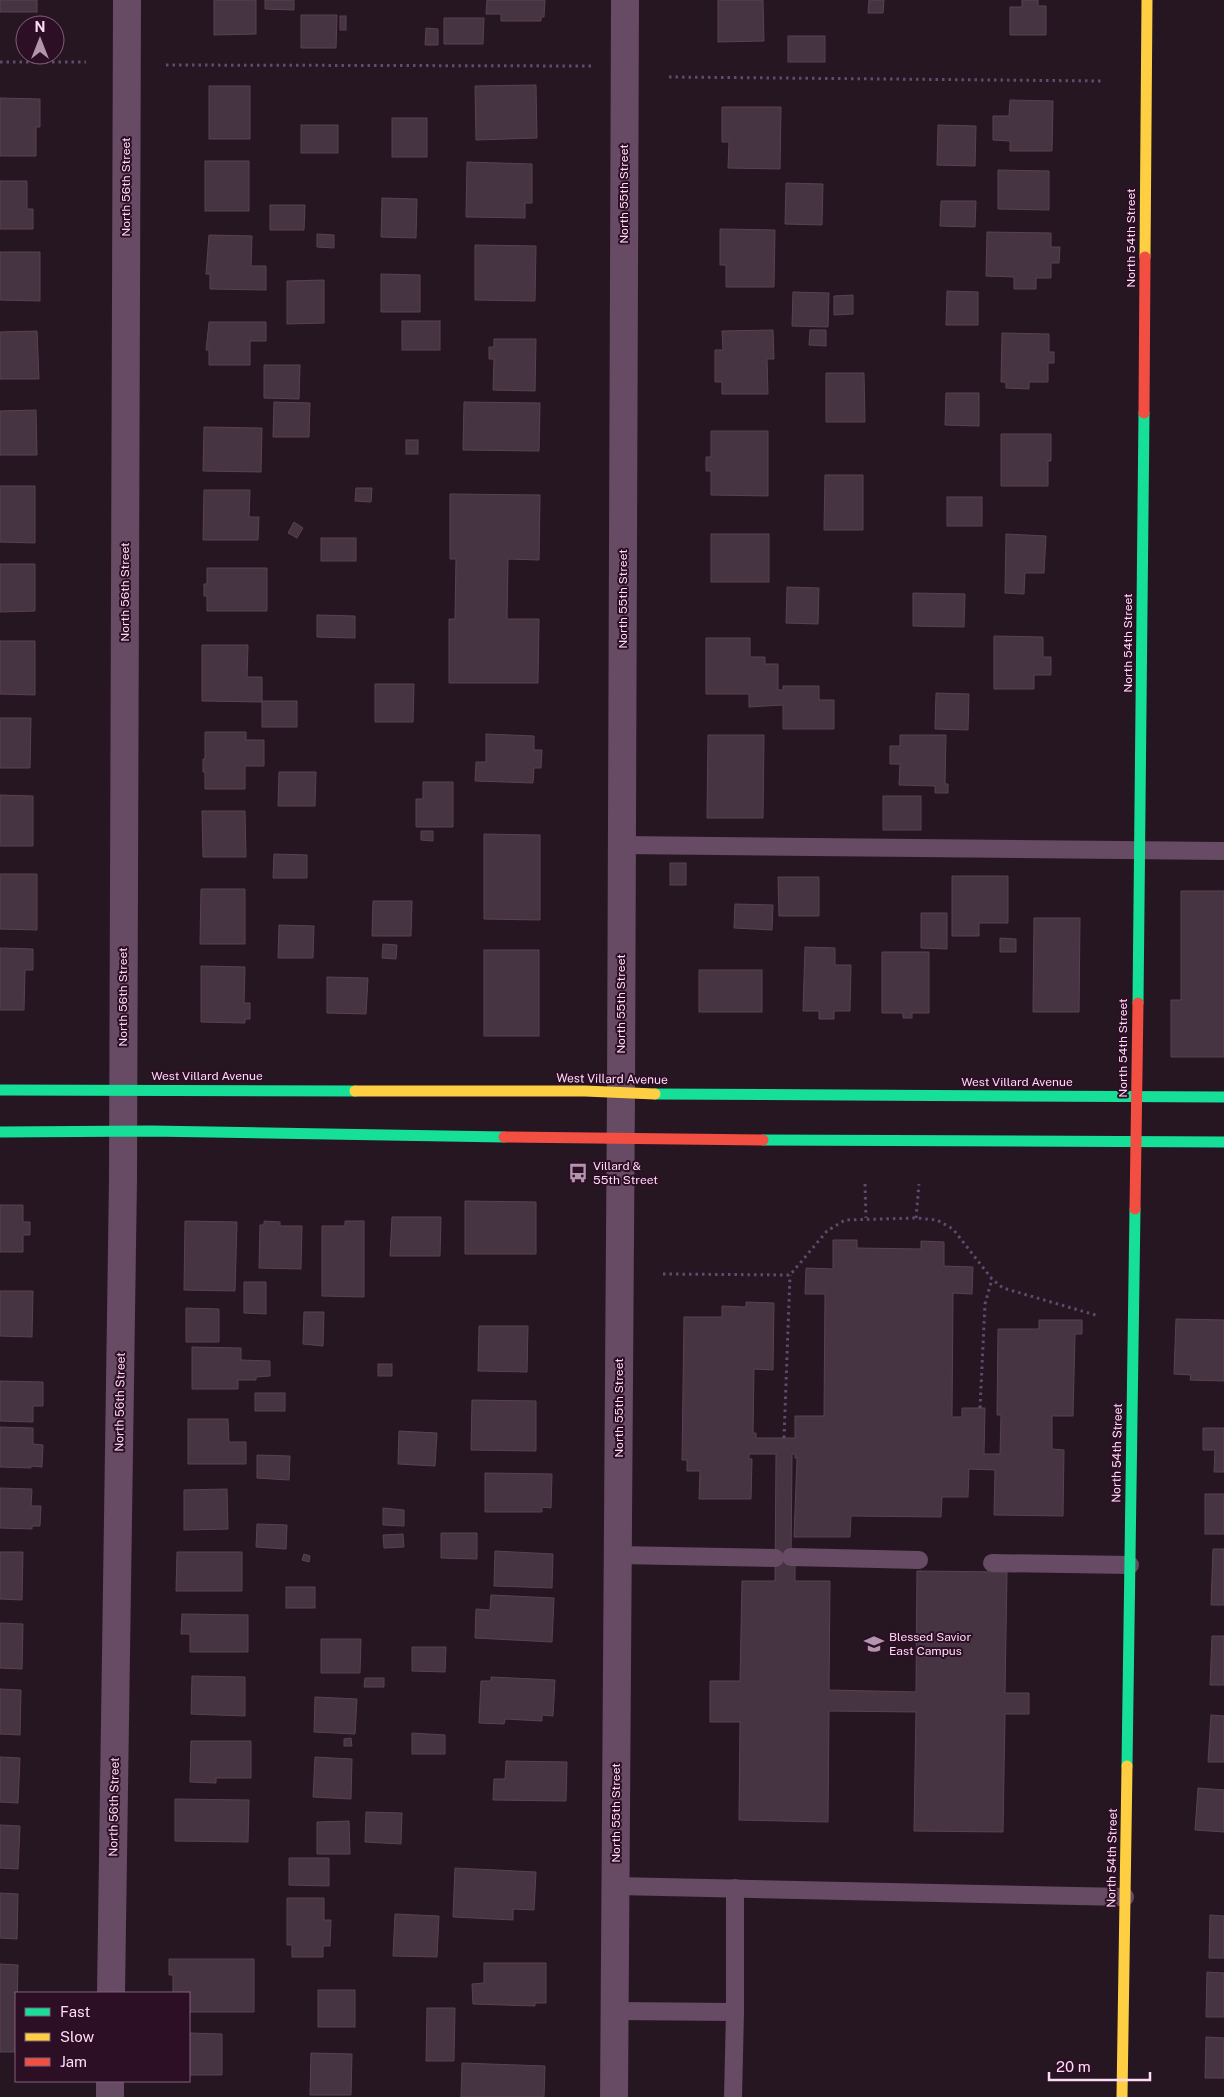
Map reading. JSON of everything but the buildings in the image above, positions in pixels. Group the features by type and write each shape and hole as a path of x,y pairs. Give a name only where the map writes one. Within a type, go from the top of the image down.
{"street":[{"name":"North 56th Street","path":"111,1992 123,1089 127,0"},
{"name":"North 55th Street","path":"614,2097 619,1139 621,1093 625,0"},
{"name":"North 54th Street","path":"1122,2097 1140,850 1147,0"},
{"name":"West Villard Avenue","path":"0,1090 123,1089 1224,1097"},
{"path":"0,1132 122,1131 619,1139 1224,1142"},
{"path":"110,2082 110,2097"}],"lane":[{"path":"622,845 1224,852"},
{"path":"618,1555 919,1560"},
{"path":"992,1563 1130,1565"},
{"path":"616,1886 1125,1897"},
{"path":"733,2097 735,1888"},
{"path":"615,2011 734,2012"}],"path":[{"path":"0,62 86,62"},
{"path":"166,65 594,66"},
{"path":"669,76 1102,80"},
{"path":"865,1184 866,1218"},
{"path":"916,1218 919,1184"},
{"path":"784,1438 790,1276 827,1231 845,1220 866,1218 937,1220 953,1229 992,1279 1003,1288 1018,1294 1099,1316"},
{"path":"663,1274 790,1276"},
{"path":"980,1408 985,1304 992,1279"}],"traffic: fast":[{"path":"1138,1003 1144,413"},
{"path":"0,1090 355,1091"},
{"path":"655,1094 1224,1097"},
{"path":"0,1132 151,1131 504,1137"},
{"path":"763,1140 1224,1142"},
{"path":"1127,1766 1135,1209"}],"traffic: slow":[{"path":"1145,257 1147,0"},
{"path":"355,1091 585,1091 655,1094"},
{"path":"1122,2097 1127,1766"}],"traffic: jam":[{"path":"1144,413 1145,257"},
{"path":"1135,1209 1138,1003"},
{"path":"504,1137 763,1140"}],"place":[{"name":"Villard & 55th Street","path":"578,1173"},
{"name":"Blessed Savior East Campus","path":"874,1644"}]}
